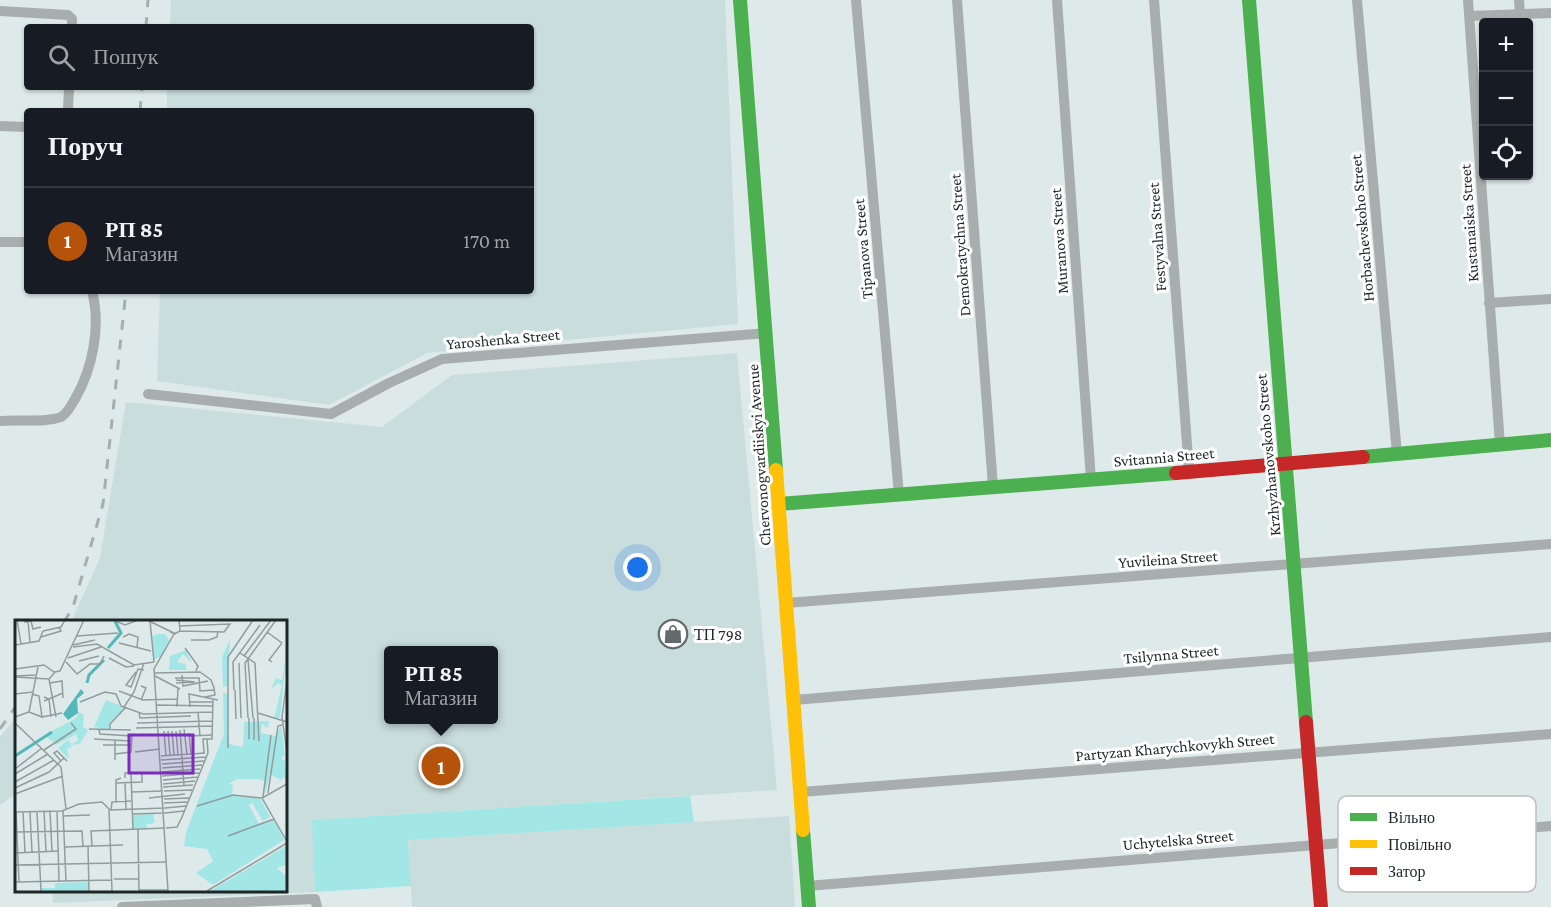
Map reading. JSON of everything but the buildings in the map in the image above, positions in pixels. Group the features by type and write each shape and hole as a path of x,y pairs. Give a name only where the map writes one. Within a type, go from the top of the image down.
{"street":[{"name":"Chervonogvardiiskyi Avenue","path":"740,0 809,907"},
{"name":"Tipanova Street","path":"856,0 899,495"},
{"name":"Demokratychna Street","path":"957,0 993,487"},
{"name":"Muranova Street","path":"1057,0 1091,480"},
{"name":"Festyvalna Street","path":"1154,0 1189,471"},
{"name":"Krzhyzhanovskoho Street","path":"1249,0 1321,907"},
{"name":"Horbachevskoho Street","path":"1357,0 1397,454"},
{"name":"Kustanaiska Street","path":"1468,0 1500,445"},
{"path":"1519,0 1520,14"},
{"path":"0,11 69,15 72,24"},
{"path":"1470,16 1551,13"},
{"path":"68,108 69,90"},
{"path":"0,126 24,127"},
{"path":"0,242 24,243"},
{"path":"0,421 54,418 67,412 87,378 92,360 96,305 93,294"},
{"path":"1489,303 1551,299"},
{"name":"Yaroshenka Street","path":"148,394 331,414 389,383 442,359 766,333"},
{"name":"Svitannia Street","path":"779,504 1285,464 1551,440"},
{"name":"Yuvileina Street","path":"786,603 1551,544"},
{"name":"Tsilynna Street","path":"794,700 1551,638"},
{"name":"Partyzan Kharychkovykh Street","path":"801,792 1551,734"},
{"name":"Uchytelska Street","path":"1536,827 1551,826"},
{"name":"Uchytelska Street","path":"807,886 1338,842"},
{"path":"122,907 315,899 317,907"}],"shaded area":[{"path":"171,0 725,0 738,324 427,353 329,405 157,381 160,294 534,294 534,108 167,108 167,90 534,90 534,24 170,24"},
{"path":"737,353 777,790 313,820 315,892 53,903 52,892 286,892 286,620 72,620 100,558 126,402 382,427 452,375"},
{"path":"15,718 15,795 0,805 0,737"},
{"path":"690,796 694,822 408,840 411,886 315,892 312,820"},
{"path":"789,816 795,907 412,907 408,840"}],"railway":[{"path":"146,24 148,0"},
{"path":"140,108 142,90"},
{"path":"65,620 73,607 103,504 126,294"},
{"path":"0,729 15,707"}],"traffic: fast":[{"path":"740,0 776,470"},
{"path":"1249,0 1306,722"},
{"path":"1363,457 1551,440"},
{"path":"779,504 1176,473"},
{"path":"803,830 809,907"}],"traffic: slow":[{"path":"776,470 803,830"}],"traffic: jam":[{"path":"1176,473 1363,457"},
{"path":"1306,722 1321,907"}],"place":[{"name":"ТП 798","path":"673,634"},
{"name":"РП 85","path":"441,766"}]}
